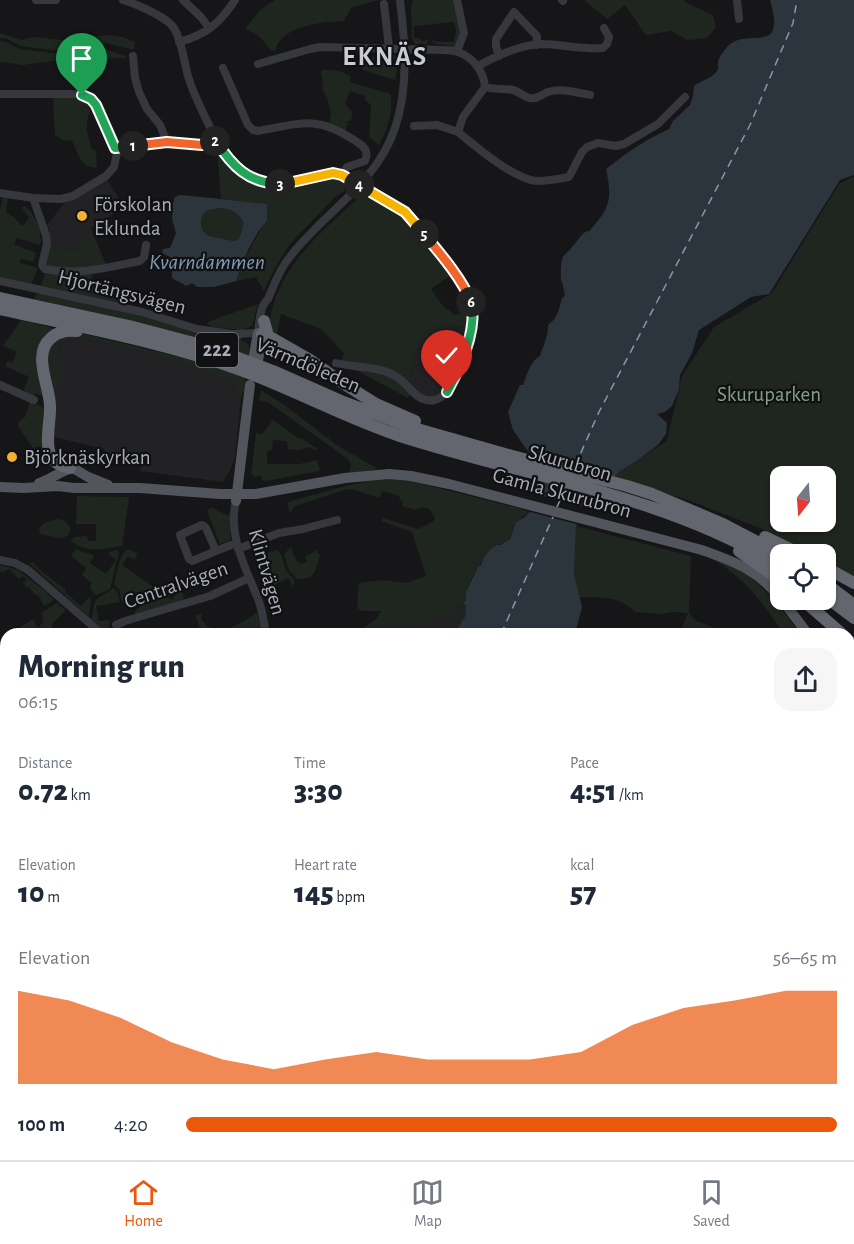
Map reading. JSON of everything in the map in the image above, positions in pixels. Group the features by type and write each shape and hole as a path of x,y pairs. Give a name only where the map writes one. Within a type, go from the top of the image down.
{"highway":[{"name":"Värmdöleden","path":"0,298 129,326 209,347 273,370 341,401 423,433"},
{"name":"Värmdöleden","path":"0,309 189,353 242,370 351,417 423,433"},
{"path":"75,470 58,464 52,459 48,446 50,402 42,358 47,342 57,333 71,330 141,345 152,344"},
{"path":"261,334 293,350 423,433"},
{"name":"Skurubron","path":"423,433 472,444 687,503 707,522"},
{"name":"Skurubron","path":"423,433 624,499 707,522"},
{"path":"707,522 770,544"},
{"path":"707,522 737,550 770,573"},
{"name":"222","path":"707,522 770,550"},
{"name":"222","path":"707,522 770,560"},
{"path":"836,573 854,583"},
{"path":"836,591 854,605"},
{"path":"836,604 854,618"},
{"path":"814,610 835,628"}],"main road":[{"path":"255,361 261,334"},
{"path":"239,497 253,386"},
{"path":"74,488 81,484 82,477 75,470"},
{"path":"0,487 42,483 75,470 114,488"},
{"name":"Gamla Skurubron","path":"18,486 24,488 58,486 170,491 219,500 239,497 270,497 345,478 388,474 411,476 702,550 738,563 760,576 770,585"},
{"name":"Gamla Skurubron","path":"789,610 792,614"},
{"path":"792,614 800,628"},
{"path":"792,614 803,628"}],"street":[{"path":"36,0 55,0"},
{"path":"123,0 141,7 168,22 174,28 196,98 216,141 226,157 237,168 249,177 276,184 328,173 342,175 397,207 411,218 441,255 468,295 472,304 472,314 467,345 447,392 438,400 423,399 385,371 336,363"},
{"path":"183,0 209,28"},
{"path":"179,42 197,36 216,24 224,17 235,0"},
{"path":"261,334 260,318 263,306 288,259 373,170 395,129 403,88 404,49 400,0"},
{"path":"457,0 464,33 457,51"},
{"path":"737,0 739,19"},
{"path":"384,4 389,48"},
{"path":"458,132 463,117 485,87 481,64 514,12 537,36 536,45"},
{"path":"258,64 320,47 457,51 481,64 525,46 603,48 608,44 609,37 604,28"},
{"path":"495,43 500,56"},
{"path":"132,56 139,92 147,109 160,125 167,142"},
{"path":"223,68 248,125 253,130 313,123 330,127 363,146 367,152 365,161 347,167 342,175"},
{"path":"485,87 513,90 532,99 559,90 590,95"},
{"path":"0,94 86,96 96,105 117,153 113,170 70,197 56,200 0,193"},
{"path":"414,126 435,125 450,128 521,177 536,181 566,178 571,174 587,147 598,143 616,146 624,144 658,124 685,96"},
{"path":"115,148 167,142 202,145 216,141"},
{"path":"33,198 46,235 47,244 42,265 44,268 69,272 92,271 140,261 144,257 146,245"},
{"name":"Hjortängsvägen","path":"0,281 142,312 197,329 235,334 261,334"},
{"path":"261,334 267,299"},
{"path":"0,385 34,400"},
{"name":"Klintvägen","path":"239,497 235,520 237,546 259,603 265,628"},
{"path":"216,551 204,525 180,535 190,561 195,561 216,551 279,533 337,520"},
{"path":"0,560 15,563 28,570 95,628"},
{"name":"Centralvägen","path":"116,626 125,621 210,596 249,578"}],"shaded area":[{"name":"Förskolan Eklunda","path":"107,179 124,207 91,228 79,248 70,251 50,246 50,231 47,225 65,202"},
{"path":"449,326 467,328 472,334 452,388 443,401 432,405 410,394 410,378 415,352 435,334"},
{"path":"72,336 141,351 232,382 241,399 235,458 223,482 140,471 142,462 105,453 104,449 50,436 56,358 61,340"},
{"path":"463,604 466,605 465,617 458,628 415,628 416,623 424,619 445,618 454,615"}],"green space":[{"path":"275,0 379,0 351,8 344,21 325,22 294,30 285,35 275,51 245,29 261,9"},
{"path":"413,0 455,0 461,36 455,46 436,44 432,41 454,42 456,31 454,22 414,26 414,38 428,40 427,44 415,44 412,38 411,6"},
{"path":"584,0 684,0 713,15 716,27 707,38 688,40 671,31 646,35 625,5 607,19"},
{"path":"0,33 21,40 36,37 78,42 84,38 107,35 135,42 134,50 106,43 61,51 20,46 5,38 0,38"},
{"path":"0,41 20,49 60,54 105,49 126,58 61,60 23,65 0,62"},
{"path":"382,53 396,56 395,80 363,70 361,67 361,57 381,58"},
{"path":"322,70 343,73 350,76 350,82 390,94 389,121 379,145 369,137 371,105 365,100 365,96 350,91 345,104 351,110 352,116 350,121 345,122 348,124 345,132 329,124 331,113 323,91"},
{"path":"53,98 84,99 92,106 87,128 92,149 96,151 97,168 84,163 72,141 63,140 55,135"},
{"path":"217,151 235,172 259,185 329,176 341,177 347,182 343,192 334,198 290,244 264,291 256,277 236,281 253,242 267,221 237,202 221,199"},
{"name":"Skuruparken","path":"854,176 854,579 836,568 836,544 793,544 767,531 688,500 613,479 620,471 667,441 682,376 714,327 772,293 839,184"},
{"path":"364,193 410,221 453,274 431,289 443,306 455,315 470,311 467,328 449,326 435,334 415,352 410,378 414,386 408,398 341,362 344,353 321,329 281,314 277,334 271,325 271,314 276,296 295,262 321,232"},
{"path":"3,197 8,198 6,212 24,225 29,218 22,208 24,205 33,214 42,233 39,233 40,245 17,238 14,244 36,253 34,262 21,259 20,263 38,268 31,285 0,277 0,210"},
{"path":"221,208 234,212 243,222 238,240 230,241 209,236 203,231 201,220 204,214 209,210"},
{"path":"91,228 106,265 69,270 46,265 50,246 70,251 79,248"},
{"path":"46,271 91,273 97,289 127,299 128,305 41,286"},
{"path":"38,292 112,308 214,336 240,339 249,345 249,356 183,334 34,299"},
{"path":"258,304 252,326 242,330 213,327 206,323 219,318"},
{"path":"21,320 53,328 40,345 36,360 45,396 35,394 33,397 24,393 29,377 5,366 8,361 12,363 17,352 3,346"},
{"path":"72,333 200,362 243,377 246,380 244,392 241,399 232,382 198,369 141,351 72,336 67,342 61,340 56,357 64,362 52,403 45,355 55,339"},
{"path":"261,390 337,445 378,469 345,475 349,472 351,465 348,459 269,403 259,400"},
{"path":"30,401 45,408 43,447 35,447 34,450 18,426 19,421 25,417"},
{"path":"273,420 299,439 301,438 318,449 314,450 310,447 298,450 288,449 287,441 273,440 272,450 267,451 267,464 299,464 317,460 320,471 266,481 262,480 261,476 254,477 251,474 256,433 262,434"},
{"path":"375,480 410,481 530,511 515,525 510,538 497,545 487,556 472,578 466,600 454,615 421,621 417,623 415,628 364,628 377,618 381,611 362,611 357,608 359,583 381,580 406,583 426,576 412,532 381,521 383,518 418,529 433,522 435,518 429,509 423,507 416,510 402,506 403,501 399,500 400,496 382,491 380,498 351,489 344,490 295,506 290,513 287,503"},
{"path":"77,496 129,497 122,546 90,549 71,541 74,537 87,536 88,541 96,541 96,524 76,524"},
{"path":"211,507 226,515 230,514 230,540 220,544 207,511"},
{"path":"57,519 64,521 70,527 68,536 60,538 40,534 39,529 42,525"},
{"path":"576,526 691,556 689,613 695,620 714,628 682,628 688,613 635,612 616,600 579,597 574,574"},
{"path":"291,547 300,564 307,562 305,556 315,550 320,555 316,570 308,578 297,579 289,570 284,554"},
{"path":"76,549 94,556 90,563 106,574 116,560 109,555 109,552 117,550 119,552 110,589 97,595 93,593 90,587 92,583 82,575 86,568 71,556"},
{"path":"126,550 138,554 134,560 128,556 122,565 172,600 179,591 183,593 184,602 137,615 134,613 144,602 133,591 122,603 119,589 114,585 119,562"},
{"path":"277,550 281,554 286,570 295,581 293,587 289,578 270,587 274,573 267,585 260,571 268,553"},
{"path":"714,559 726,562 751,577 770,596 770,610 782,610 796,628 779,628 753,592"},
{"path":"33,562 81,606 90,596 89,617 30,564"},
{"path":"0,565 18,570 54,600 44,606 38,595 36,596 29,587 26,588 23,583 27,580 23,576 19,579 9,569 2,573"},
{"path":"113,588 117,591 120,602 96,606 99,621 110,620 110,628 101,628 91,619 92,614 96,600"},
{"path":"57,603 66,610 53,623 52,628 38,628 43,621 41,613"},
{"path":"257,612 262,628 228,628 236,625"},
{"path":"202,614 201,620 210,628 200,628 195,615"},
{"path":"33,619 38,628 21,628 20,627"}],"water":[{"path":"770,0 854,0 854,175 840,180 769,294 751,297 699,330 692,353 680,375 679,389 672,406 665,412 657,414 667,423 666,434 658,445 620,471 599,495 585,502 576,527 574,574 582,607 577,628 458,628 465,617 466,605 463,604 466,600 466,592 485,556 491,549 510,539 516,522 525,517 538,503 542,482 532,457 513,430 508,412 531,365 540,356 548,325 556,316 562,298 565,296 561,281 563,257 582,235 590,231 606,208 609,188 606,169 649,139 669,129 673,121 690,105 694,86 713,76 717,71 718,62 728,46 736,41 769,35 773,29 774,18"},
{"name":"Kvarndammen","path":"180,195 267,204 267,221 248,250 236,281 214,287 197,287 192,283 186,286 173,279 172,258 162,253 163,249 170,248 176,233 172,219 175,197","holes":["221,208 237,214 243,222 238,240 230,241 209,236 203,231 201,220 204,214 212,209"]}],"pier":[{"path":"536,494 586,507 580,525 526,511 535,502"}],"ferry route":[{"path":"575,466 599,412 750,125 793,23 797,0"},
{"path":"557,507 566,487"},
{"path":"504,628 553,517"}],"place":[{"name":"Förskolan Eklunda","path":"82,216"},
{"name":"Björknäskyrkan","path":"12,457"}],"district":[{"name":"EKNÄS","path":"385,56"}],"route":[{"path":"82,95 91,99 96,105 115,148 167,142 206,145 216,141 230,162 249,177 282,184 328,173 342,175 405,212 441,255 472,304 465,353 447,392"}]}
